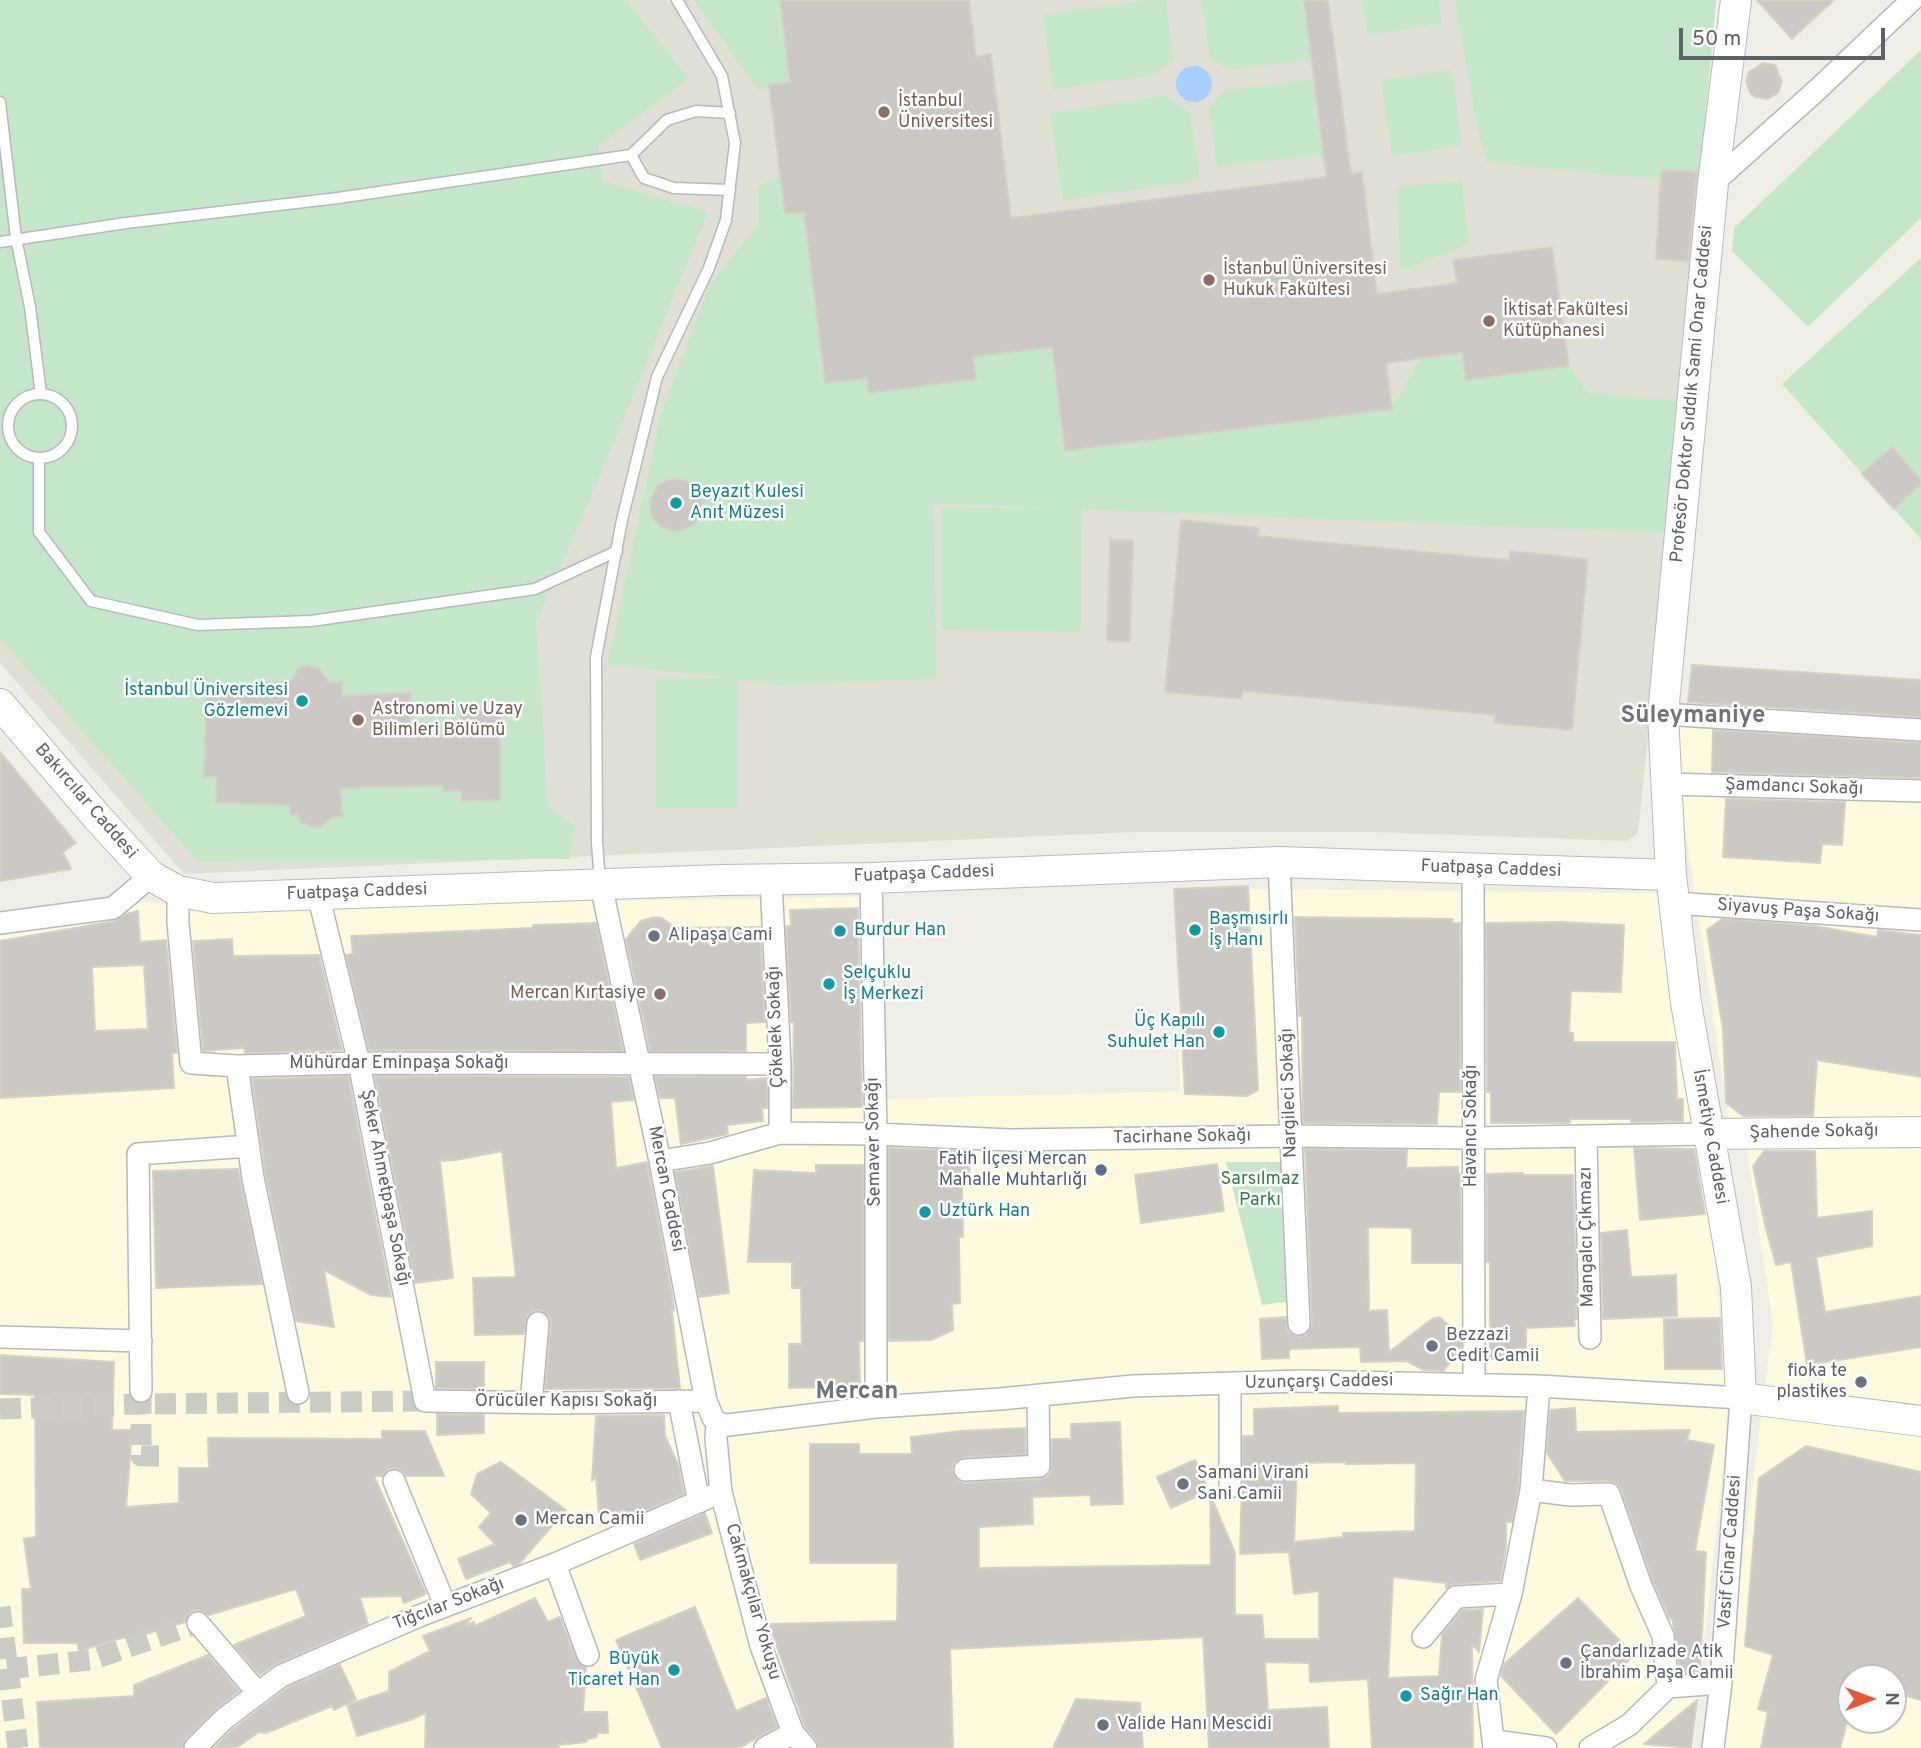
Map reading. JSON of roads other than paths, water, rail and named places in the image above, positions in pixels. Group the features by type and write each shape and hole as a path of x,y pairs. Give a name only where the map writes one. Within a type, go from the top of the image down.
{"main road":[{"name":"Profesör Doktor Sıddık Sami Onar Caddesi","path":"1673,889 1663,714 1713,183 1736,0"},
{"name":"Bakırcılar Caddesi","path":"0,704 151,876 178,891"},
{"name":"Fuatpaşa Caddesi","path":"178,891 213,898 871,878 1279,862 1473,870 1673,889"},
{"name":"İsmetiye Caddesi","path":"1673,889 1686,1003 1736,1287 1741,1398"},
{"name":"Şahende Sokağı","path":"1707,1134 1921,1132"},
{"name":"Uzunçarşı Caddesi","path":"1741,1398 1921,1421"}],"street":[{"path":"1713,183 1912,0"},
{"path":"1663,714 1921,730"},
{"name":"Şamdancı Sokağı","path":"1668,784 1921,791"},
{"name":"Nargileci Sokağı","path":"1279,862 1299,1324"},
{"name":"Havancı Sokağı","path":"1473,870 1474,1383"},
{"path":"0,923 113,908 151,876"},
{"name":"Semaver Sokağı","path":"871,878 876,1134 876,1407"},
{"name":"Çökelek Sokağı","path":"771,880 780,1064 780,1133"},
{"name":"Mercan Caddesi","path":"601,886 660,1161 706,1401 717,1423 716,1439 722,1492"},
{"name":"Siyavuş Paşa Sokağı","path":"1673,889 1921,920"},
{"name":"Mühürdar Eminpaşa Sokağı","path":"178,891 178,923 191,1063 237,1066 359,1063 780,1064"},
{"name":"Şeker Ahmetpaşa Sokağı","path":"318,894 359,1063 425,1401"},
{"path":"237,1066 253,1178 298,1393"},
{"name":"Tacirhane Sokağı","path":"660,1161 710,1153 780,1133 1010,1140 1707,1134"},
{"name":"Mangalcı Çıkmazı","path":"1586,1137 1590,1338"},
{"path":"141,1391 138,1154 248,1146"},
{"path":"531,1403 538,1322"},
{"path":"0,1336 141,1340"},
{"name":"Uzunçarşı Caddesi","path":"717,1423 728,1425 876,1407 1133,1386 1302,1381 1539,1385 1741,1398"},
{"path":"1230,1384 1230,1487"},
{"path":"1539,1385 1531,1490 1511,1594 1486,1680 1494,1745 1546,1748"},
{"path":"965,1470 1040,1466 1038,1395"},
{"name":"Vasif Cinar Caddesi","path":"1713,1748 1721,1683 1741,1398"},
{"name":"Örücüler Kapısı Sokağı","path":"425,1401 706,1401"},
{"path":"679,1401 699,1502"},
{"path":"394,1481 446,1605"},
{"path":"1531,1490 1570,1495 1609,1494 1641,1586 1663,1636 1668,1687"},
{"name":"Tığcılar Sokağı","path":"195,1748 224,1720 281,1676 446,1605 555,1564 722,1492"},
{"name":"Cakmakçılar Yokuşu","path":"722,1492 761,1646 799,1740"},
{"path":"555,1564 588,1656"},
{"path":"1423,1637 1456,1597 1511,1594"},
{"path":"198,1623 258,1693"},
{"path":"1590,1748 1629,1725 1668,1687 1721,1683"},
{"path":"765,1748 799,1740"}],"lane":[{"path":"601,886 597,842 596,657 622,520 657,377 709,268 726,220 735,143 722,76 677,0"},
{"path":"0,102 16,238 30,307 41,394"},
{"path":"0,242 338,198 631,155 667,120 696,111 730,113"},
{"path":"631,155 644,178 674,188 730,190"},
{"path":"41,394 52,396 62,403 69,412 72,431 63,449 47,458 39,459 28,457 14,447 4,429 12,409 18,402 27,396 41,394"},
{"path":"39,459 39,532 91,601 198,625 311,621 535,589 617,551"}],"water":[{"path":"1194,66 1206,72 1212,84 1206,96 1194,102 1182,96 1176,84 1182,72"}],"tunnel":[{"path":"141,1393 141,1456 159,1456"},
{"path":"0,1409 141,1404 425,1401"},
{"path":"0,1607 18,1748"},
{"path":"7,1669 91,1660 198,1623"}],"place":[{"name":"İstanbul Üniversitesi","path":"884,112"},
{"name":"İstanbul Üniversitesi Hukuk Fakültesi","path":"1209,280"},
{"name":"İktisat Fakültesi Kütüphanesi","path":"1489,321"},
{"name":"Beyazıt Kulesi Anıt Müzesi","path":"676,503"},
{"name":"İstanbul Üniversitesi Gözlemevi","path":"302,701"},
{"name":"Astronomi ve Uzay Bilimleri Bölümü","path":"358,720"},
{"name":"Başmısırlı İş Hanı","path":"1195,930"},
{"name":"Burdur Han","path":"840,931"},
{"name":"Alipaşa Cami","path":"654,936"},
{"name":"Selçuklu İş Merkezi","path":"829,984"},
{"name":"Mercan Kırtasiye","path":"660,994"},
{"name":"Üç Kapılı Suhulet Han","path":"1219,1032"},
{"name":"Fatih İlçesi Mercan Mahalle Muhtarlığı","path":"1101,1170"},
{"name":"Uztürk Han","path":"925,1212"},
{"name":"Bezzazi Cedit Camii","path":"1432,1346"},
{"name":"fioka te plastikes","path":"1861,1382"},
{"name":"Samani Virani Sani Camii","path":"1183,1484"},
{"name":"Mercan Camii","path":"521,1520"},
{"name":"Çandarlızade Atik İbrahim Paşa Camii","path":"1566,1663"},
{"name":"Büyük Ticaret Han","path":"674,1670"},
{"name":"Sağır Han","path":"1406,1696"},
{"name":"Valide Hanı Mescidi","path":"1103,1725"}],"district":[{"name":"Süleymaniye","path":"1693,717"},
{"name":"Mercan","path":"857,1393"}],"park label":[{"name":"Sarsılmaz Parkı","path":"1260,1190"}]}
